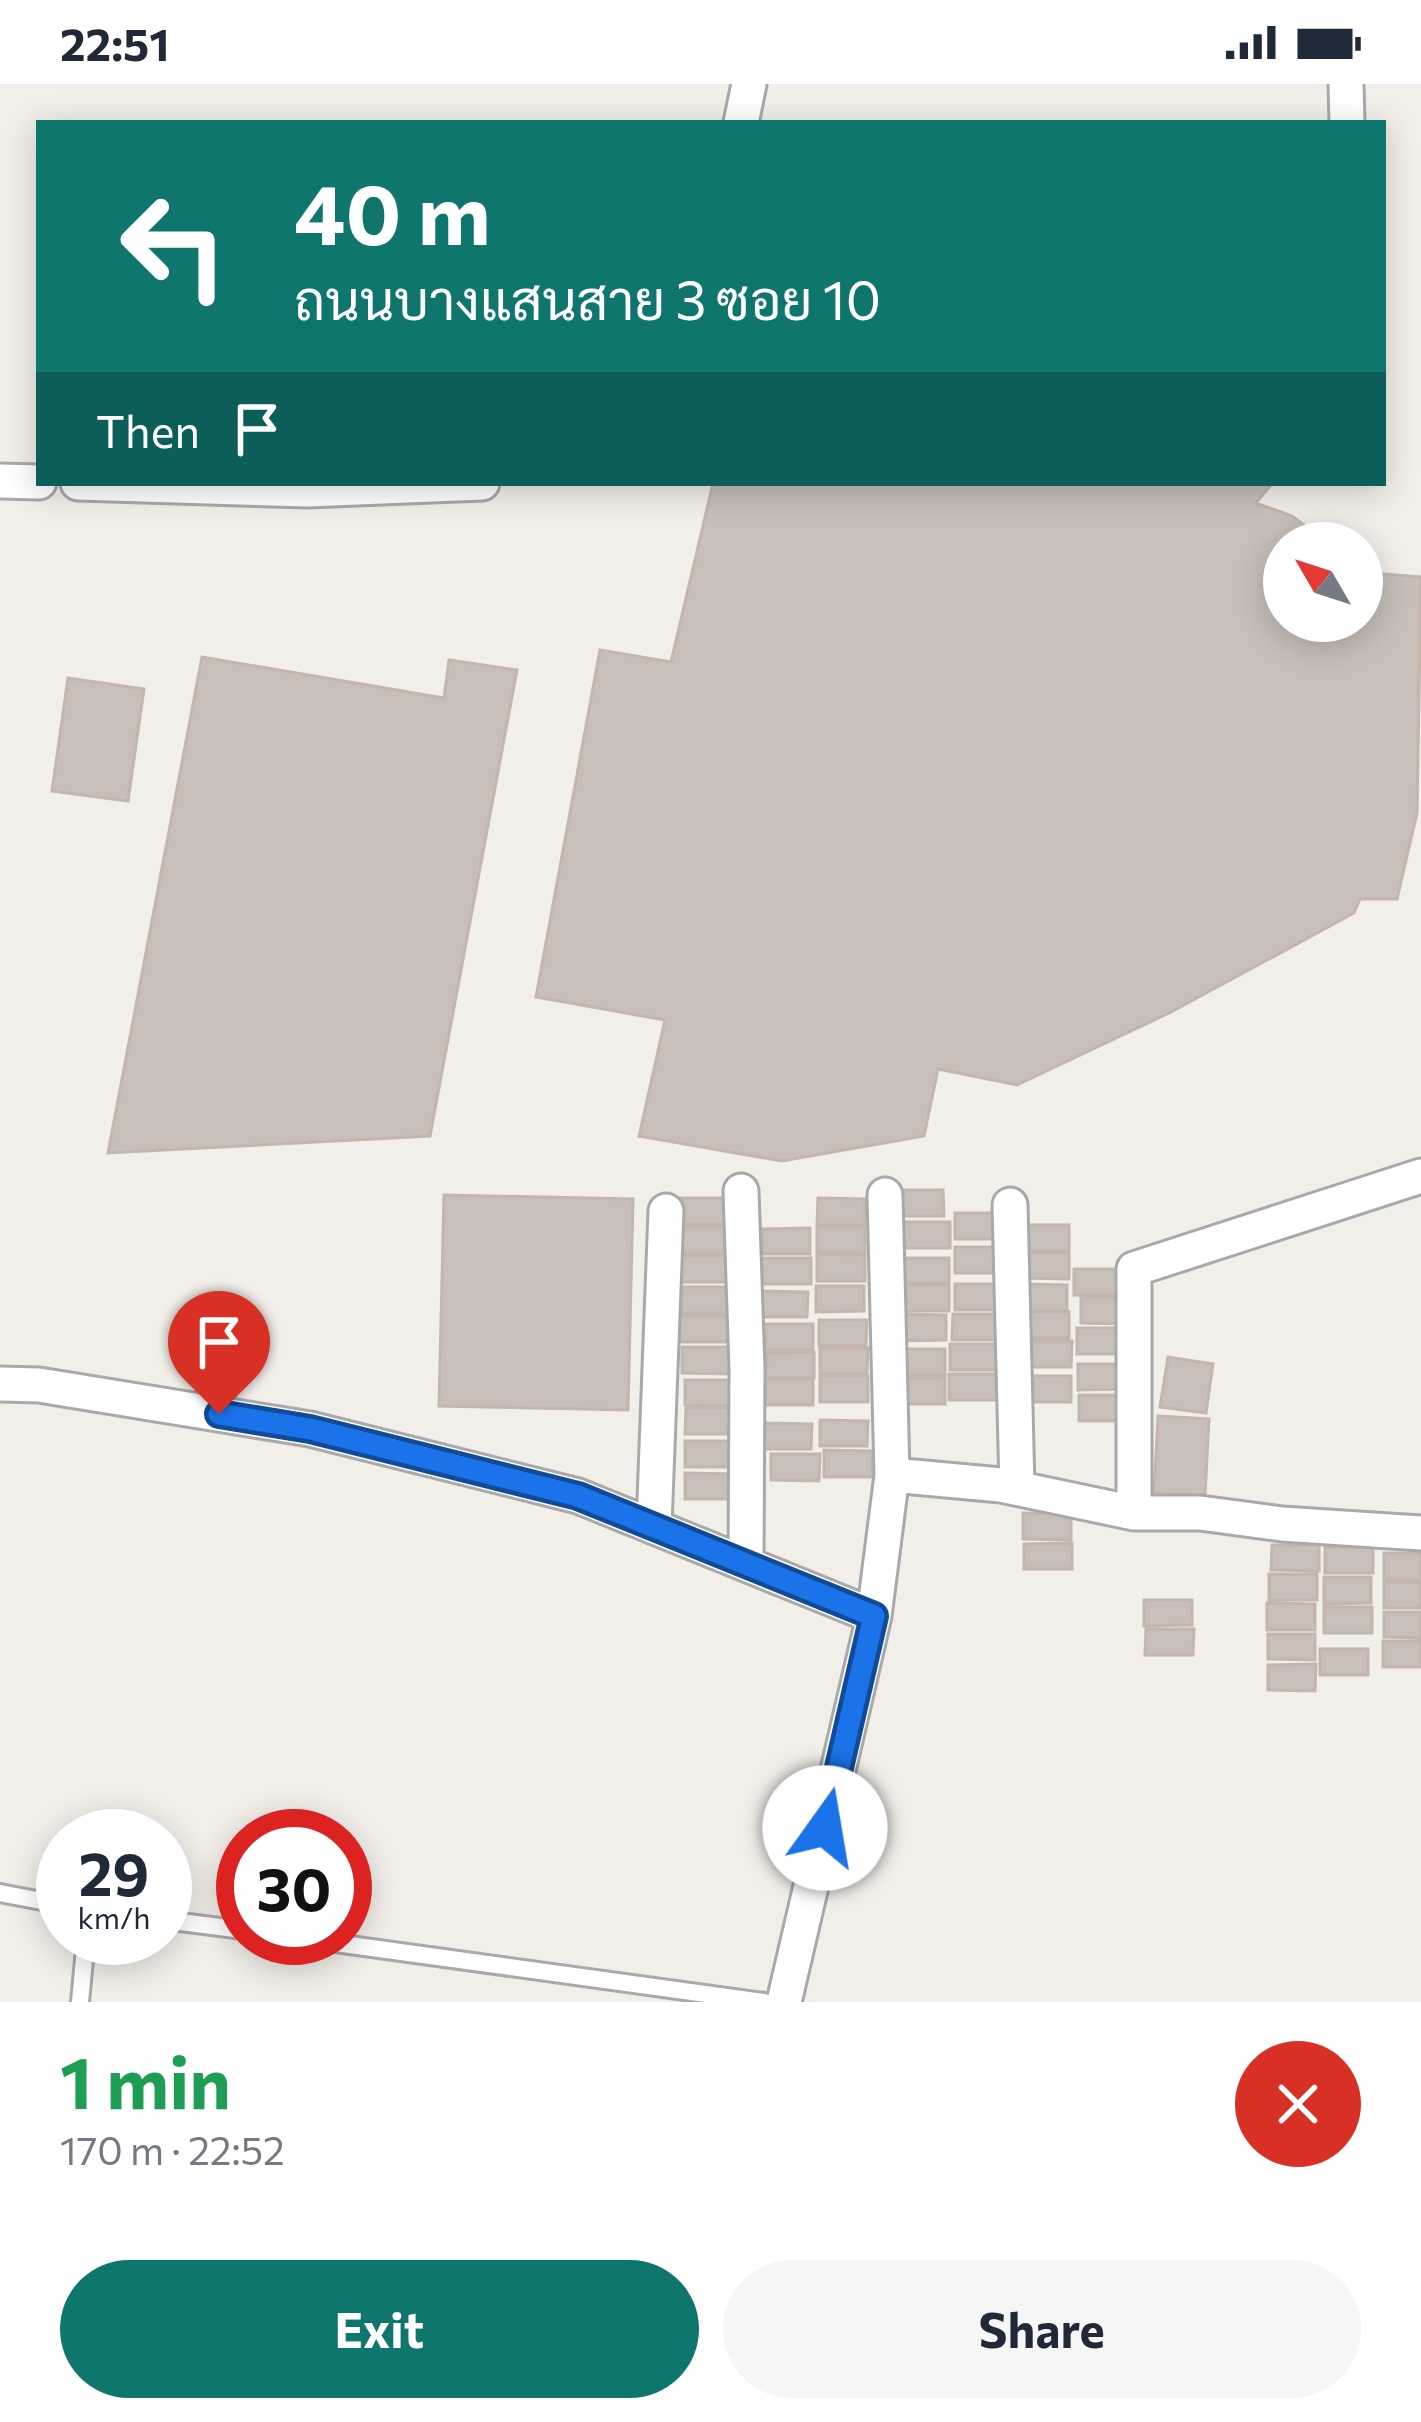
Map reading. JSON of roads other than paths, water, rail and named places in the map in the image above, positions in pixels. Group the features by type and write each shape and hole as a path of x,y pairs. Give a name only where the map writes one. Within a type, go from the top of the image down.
{"street":[{"path":"742,120 749,84"},
{"path":"1346,84 1348,120"},
{"path":"0,481 36,482"},
{"path":"176,486 307,490 407,486"},
{"path":"1134,1513 1133,1269 1421,1176"},
{"path":"741,1191 747,1369 746,1562"},
{"path":"784,2002 874,1616 892,1475 885,1195"},
{"path":"1010,1205 1017,1488"},
{"path":"654,1526 666,1210"},
{"path":"0,1384 39,1384 310,1429 578,1496 874,1616"},
{"path":"892,1475 1017,1488 1134,1513 1200,1513 1421,1533"}],"lane":[{"path":"0,1894 36,1900"},
{"path":"372,1948 764,2002"},
{"path":"80,2002 83,1965"}]}
